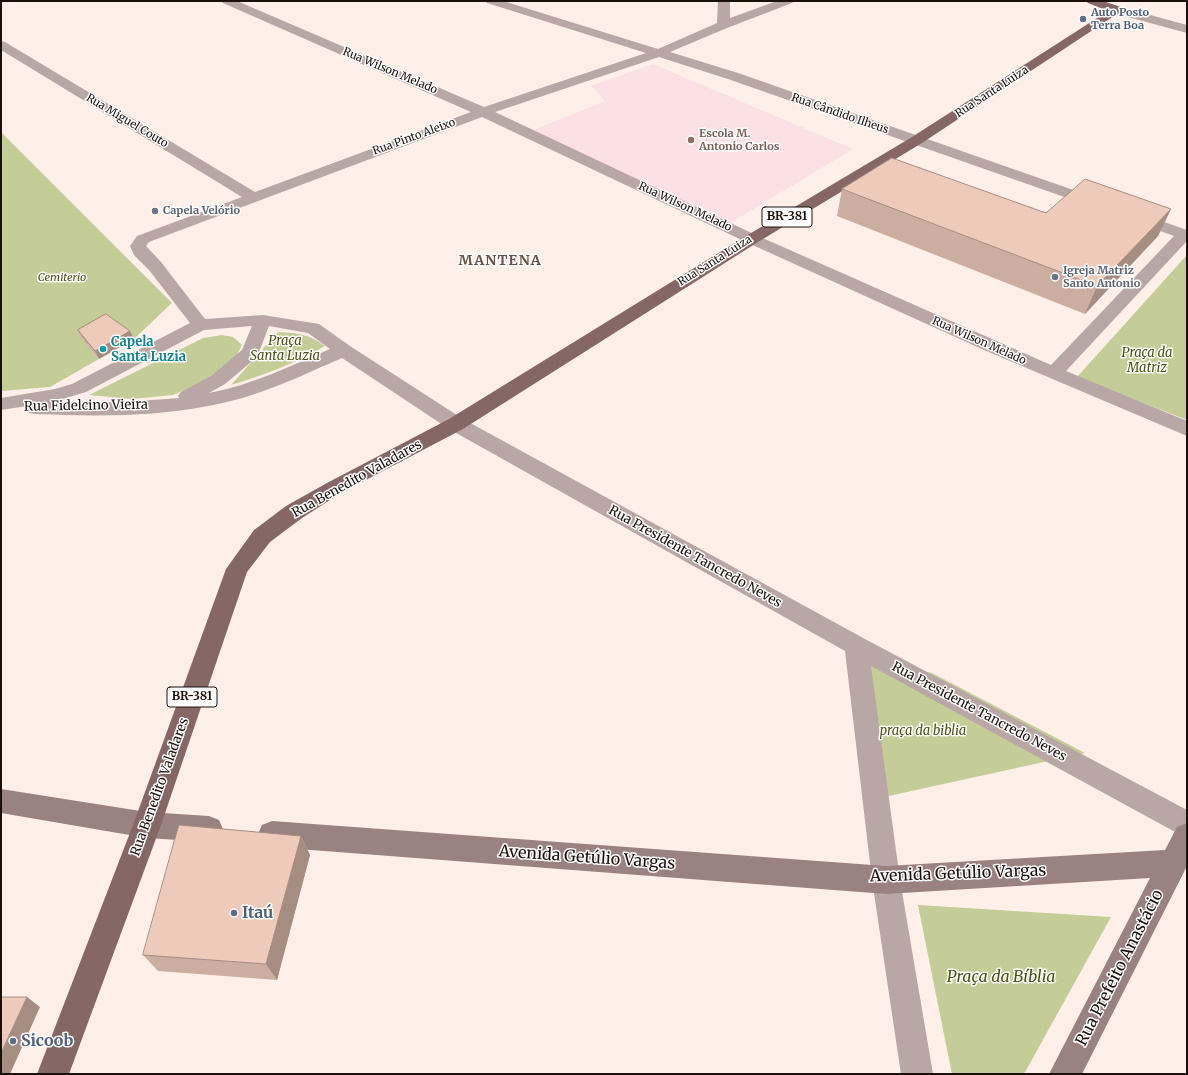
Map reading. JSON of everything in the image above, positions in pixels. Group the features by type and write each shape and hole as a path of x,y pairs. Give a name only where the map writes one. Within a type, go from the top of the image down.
{"main road":[{"path":"1092,1 1117,10"},
{"name":"Rua Santa Luiza","path":"456,424 752,238 917,140 1117,10"},
{"name":"Rua Benedito Valadares","path":"53,1074 147,825 237,569 262,536 294,512 334,488 456,424"},
{"name":"Avenida Getúlio Vargas","path":"1,801 147,825 886,880 1181,867"},
{"name":"Rua Prefeito Anastácio","path":"1065,1074 1181,867 1187,836"}],"street":[{"name":"Rua Wilson Melado","path":"227,1 483,112 752,238 982,343 1187,429"},
{"name":"Rua Cândido Ilheus","path":"491,1 733,76 1110,208"},
{"path":"724,1 724,24"},
{"name":"Rua Pinto Aleixo","path":"200,325 156,266 140,251 138,246 143,239 252,197 483,112 658,53 724,24 788,1"},
{"path":"1117,10 1187,30"},
{"name":"Rua Miguel Couto","path":"1,45 252,197"},
{"path":"1054,373 1186,235 1125,214"},
{"name":"Rua Presidente Tancredo Neves","path":"200,325 263,320 313,328 343,350 456,424 856,646 1187,824"},
{"name":"Rua Fidelcino Vieira","path":"170,404 218,380 250,354 263,320"},
{"name":"Rua Fidelcino Vieira","path":"1,405 57,395 79,388 200,325"},
{"name":"Rua Fidelcino Vieira","path":"1,405 80,408 170,404 208,400 273,381 343,350"},
{"path":"856,646 886,880 917,1074"}],"shaded area":[{"name":"Escola M. Antonio Carlos","path":"653,64 853,149 727,225 531,131 605,101 591,86"}],"green space":[{"name":"Cemiterio","path":"1,132 172,303 134,339 109,322 81,338 99,359 50,387 1,391"},
{"name":"Praça da Matriz","path":"1187,255 1187,420 1077,377"},
{"name":"Praça Santa Luzia","path":"278,332 303,335 314,339 325,346 280,368 231,385"},
{"name":"Praça Santa Luzia","path":"222,335 233,337 242,345 234,361 216,377 173,395 132,399 89,395 203,338"},
{"name":"praça da biblia","path":"858,657 932,673 1085,753 875,799"},
{"name":"Praça da Bíblia","path":"918,905 1111,917 1024,1074 952,1074"}],"building":[{"path":"892,158 1046,213 1085,179 1171,209 1097,286 842,189"},
{"name":"Capela Santa Luzia","path":"106,314 130,331 95,351 78,330"},
{"name":"Itaú","path":"179,825 301,836 266,964 143,955"},
{"path":"1,997 27,997 1,1053"}],"place":[{"name":"Auto Posto Terra Boa","path":"1083,19"},
{"name":"Escola M. Antonio Carlos","path":"691,140"},
{"name":"Capela Velório","path":"155,211"},
{"name":"Igreja Matriz Santo Antonio","path":"1055,277"},
{"name":"Capela Santa Luzia","path":"103,349"},
{"name":"Itaú","path":"234,913"},
{"name":"Sicoob","path":"13,1041"}],"district":[{"name":"MANTENA","path":"500,261"}]}
